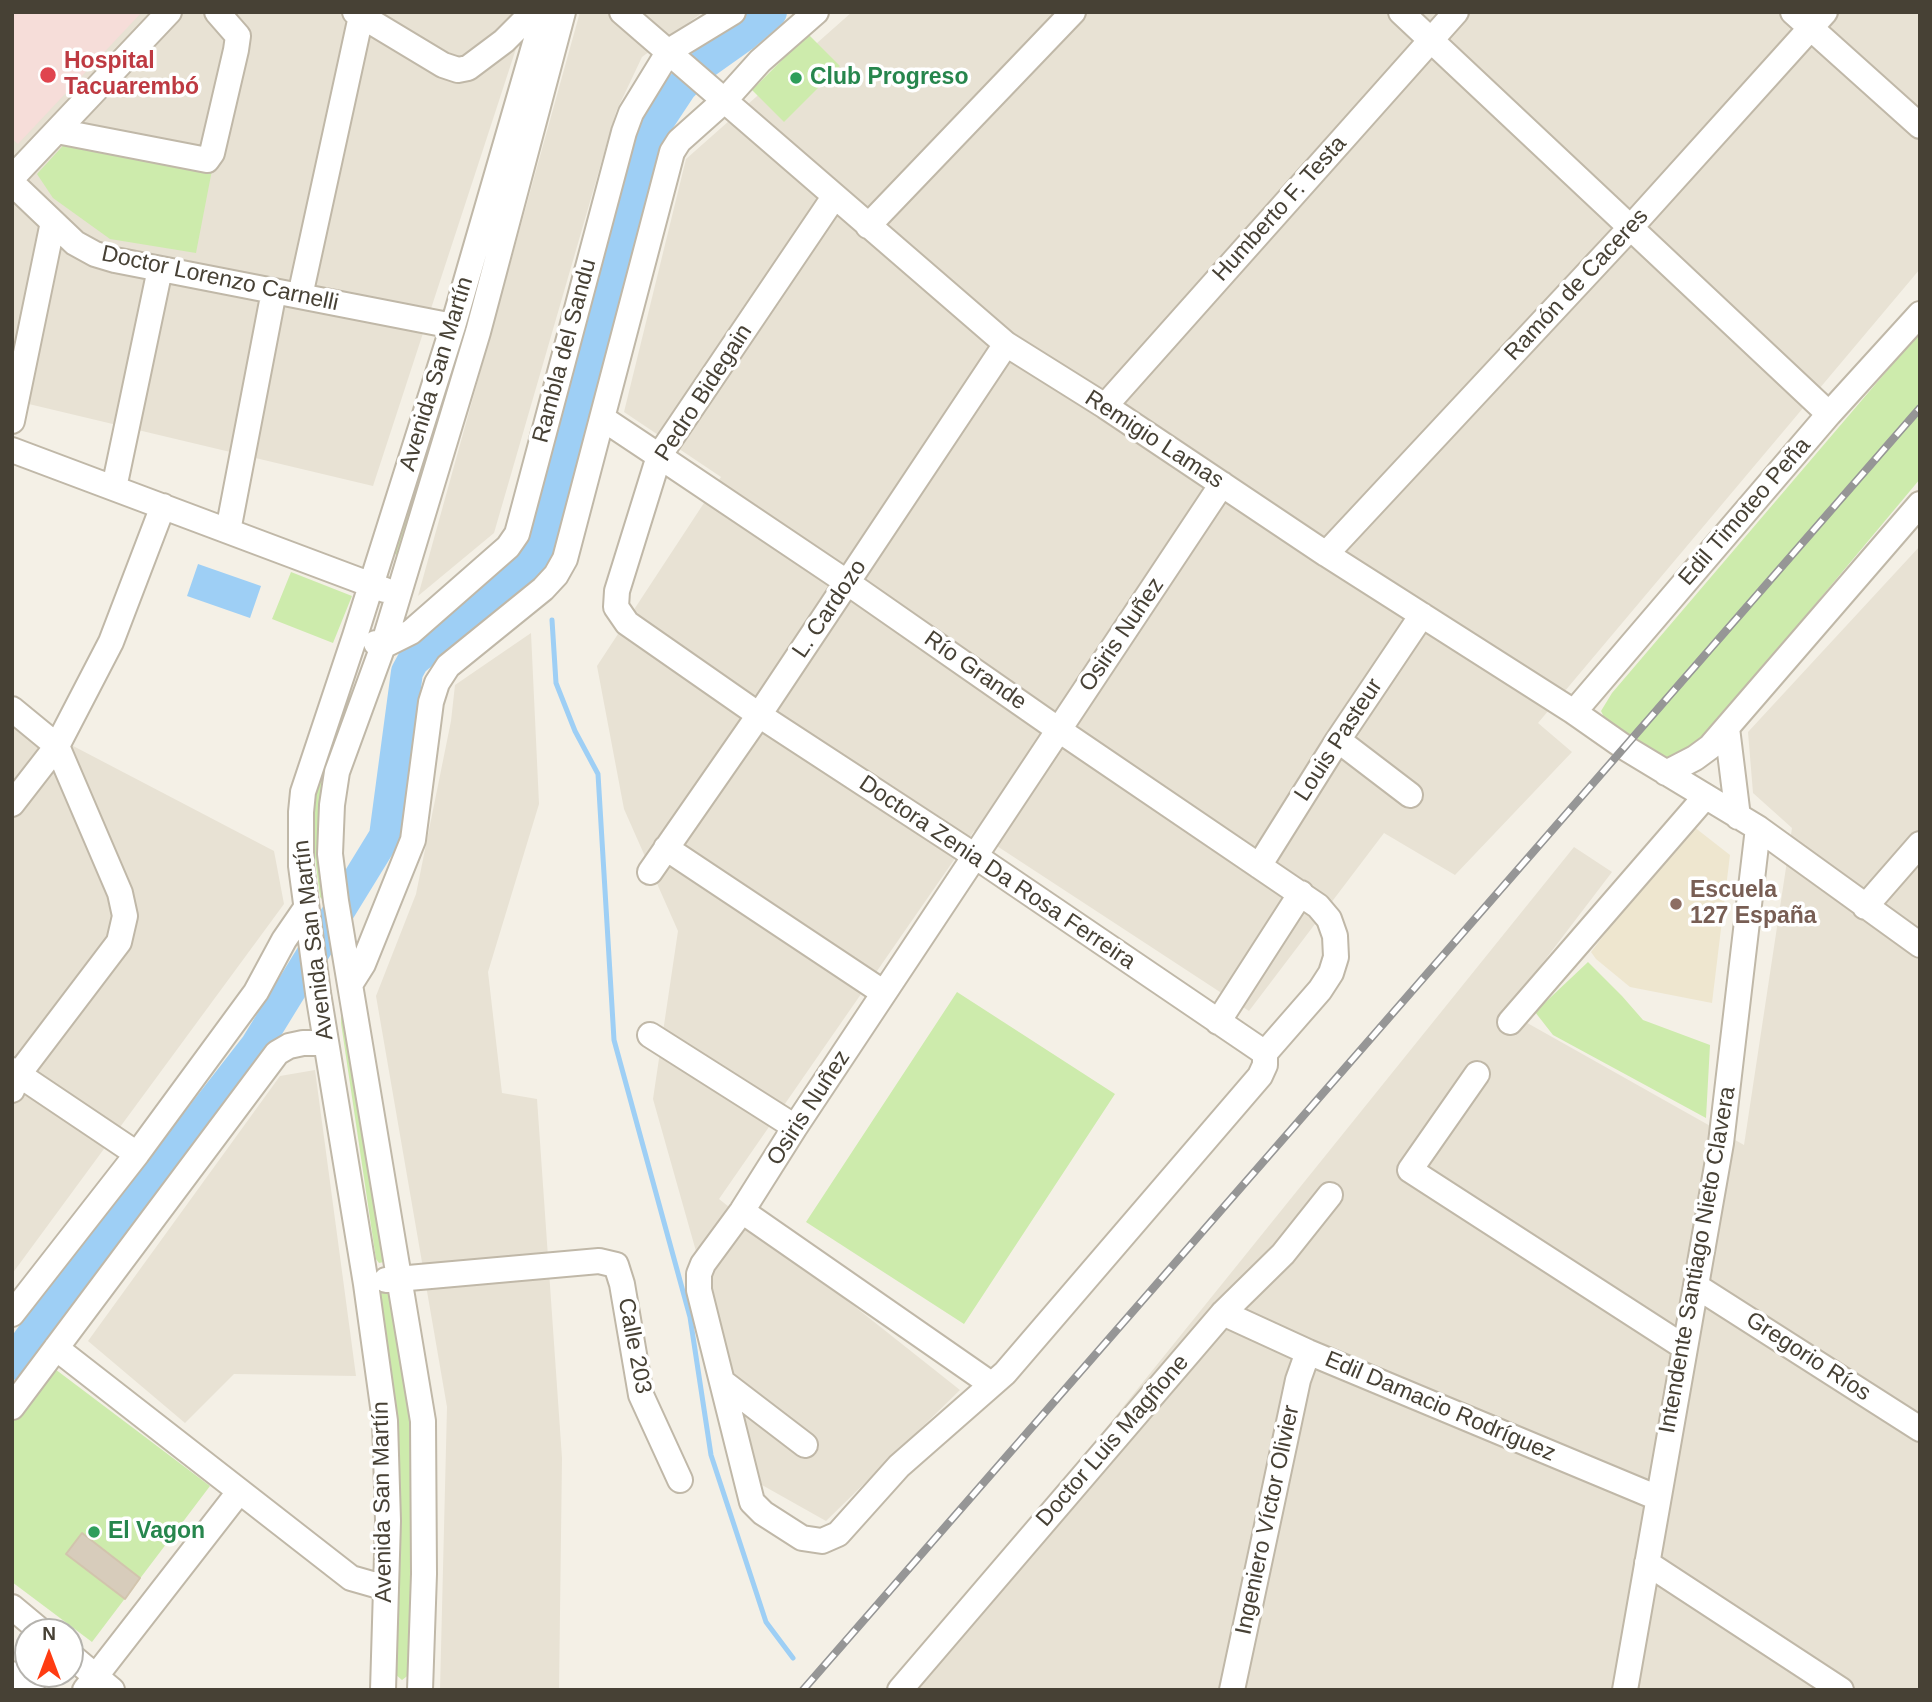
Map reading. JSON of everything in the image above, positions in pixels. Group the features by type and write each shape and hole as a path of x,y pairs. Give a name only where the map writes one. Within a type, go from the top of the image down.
{"street":[{"path":"12,178 169,12"},
{"path":"57,131 207,160 212,153 238,36 217,12"},
{"path":"300,296 358,14 443,65 458,70 468,68 505,41 533,12"},
{"name":"Avenida San Martín","path":"383,1690 388,1521 385,1421 366,1283 318,993 300,837 303,792 453,326 544,12"},
{"name":"Avenida San Martín","path":"420,1690 424,1574 423,1421 336,901 330,854 332,805 337,772 383,646 478,332 563,12"},
{"name":"Remigio Lamas","path":"622,12 1006,344 1105,406 1326,554 1574,712 1624,747 1748,823 1920,945"},
{"name":"Rambla del Sandu","path":"383,646 411,632 508,547 517,534 631,113 672,54 733,12"},
{"path":"350,978 363,964 413,840 431,702 437,683 449,666 543,589 556,575 565,559 672,152 720,95 816,12"},
{"path":"868,226 1073,12"},
{"path":"1401,12 1829,414"},
{"name":"Humberto F. Testa","path":"1105,406 1455,12"},
{"path":"1809,18 1920,126"},
{"name":"Ramón de Caceres","path":"1326,554 1630,227 1809,18"},
{"name":"Doctor Lorenzo Carnelli","path":"12,183 75,243 95,254 453,326"},
{"name":"Pedro Bidegain","path":"616,607 617,592 659,456 834,197"},
{"path":"12,421 53,222"},
{"path":"114,488 160,269"},
{"path":"228,531 274,291"},
{"name":"Edil Timoteo Peña","path":"1574,712 1829,414 1920,314"},
{"name":"L. Cardozo","path":"650,872 848,583 1006,344"},
{"name":"Río Grande","path":"602,418 848,583 1318,906 1329,919 1335,936 1336,957 1331,973 1320,990 1265,1053"},
{"path":"12,450 399,595"},
{"name":"Osiris Nuñez","path":"1222,484 794,1128 742,1211 703,1264 699,1274 699,1290 752,1502 763,1513 802,1538 822,1541 838,1534 899,1466 1005,1373 1260,1076 1265,1065 1265,1053"},
{"path":"1666,773 1695,758 1727,729 1920,504"},
{"path":"12,804 57,746 111,642 163,506"},
{"name":"Doctora Zenia Da Rosa Ferreira","path":"616,607 627,623 759,715 975,856 1265,1053"},
{"name":"Louis Pasteur","path":"1259,866 1338,740 1422,615"},
{"path":"355,636 383,646"},
{"path":"12,709 57,746 120,892 125,916 119,942 14,1078 137,1154"},
{"name":"Intendente Santiago Nieto Clavera","path":"1625,1690 1721,1143 1748,823 1727,729"},
{"path":"1338,740 1410,795"},
{"path":"1510,1023 1704,797"},
{"path":"1865,907 1920,844"},
{"path":"666,848 884,993"},
{"path":"1218,1022 1301,893"},
{"path":"12,1314 137,1154 256,992 284,940 309,920"},
{"path":"650,1035 794,1128"},
{"path":"12,1407 276,1053 303,1043 326,1043"},
{"path":"1477,1074 1410,1170 1684,1347"},
{"name":"Doctor Luis Magñone","path":"900,1690 1223,1314 1283,1254 1329,1195"},
{"path":"742,1211 991,1384"},
{"name":"Calle 203","path":"400,1278 598,1261 616,1265 622,1283 641,1395 680,1480"},
{"path":"366,1283 400,1278"},
{"name":"Gregorio Ríos","path":"1696,1286 1920,1429"},
{"name":"Edil Damacio Rodríguez","path":"1223,1314 1658,1498"},
{"path":"56,1348 351,1578 386,1588"},
{"name":"Ingeniero Víctor Olivier","path":"1232,1690 1298,1380 1308,1352"},
{"path":"724,1383 806,1445"},
{"path":"84,1671 97,1685 239,1492"},
{"path":"1647,1563 1841,1690"},
{"path":"12,1674 32,1690"}],"shaded area":[{"path":"12,12 528,12 373,486 12,400"},
{"name":"Hospital Tacuarembó","path":"12,12 142,12 18,144 12,139"},
{"path":"580,12 703,12 642,57 616,112 494,533 418,596"},
{"path":"852,12 1916,12 1920,17 1920,269 1538,723 1572,752 1455,875 1384,833 1249,1011 974,831 719,1199 960,1390 826,1521 762,1485 653,1099 678,931 624,809 597,666 721,477 624,412 686,159"},
{"path":"1920,546 1920,1690 895,1690 1574,847 1612,872 1506,1011 1744,1145 1792,828 1753,793 1748,732"},
{"path":"531,633 539,804 488,972 502,1093 537,1099 562,1458 559,1690 440,1690 447,1407 376,996 416,894 451,721 455,685"},
{"path":"12,714 274,851 284,904 12,1274"},
{"name":"Escuela 127 España","path":"1689,823 1730,855 1712,1003 1630,987 1591,952"},
{"path":"315,1070 356,1376 234,1374 185,1423 88,1341 280,1076"}],"green space":[{"name":"Club Progreso","path":"808,34 840,66 784,122 752,90"},
{"path":"545,35 474,315 397,554 391,555"},
{"path":"71,137 212,170 196,253 110,239 53,198 37,174"},
{"path":"1920,332 1920,479 1695,748 1670,761 1608,725 1601,711 1612,693"},
{"path":"291,572 352,596 333,643 272,619"},
{"path":"356,663 359,665 322,782 319,823 327,904 320,897 312,833 312,807 316,784"},
{"path":"1588,962 1643,1020 1710,1045 1706,1118 1553,1035 1535,1012"},
{"path":"957,992 1115,1094 964,1324 806,1222"},
{"path":"341,999 384,1262 379,1263 376,1259 341,1023"},
{"path":"388,1290 393,1294 408,1375 415,1469 410,1674 402,1680 395,1674 399,1470 395,1417 379,1297 382,1291"},
{"name":"El Vagon","path":"51,1366 210,1486 92,1642 84,1636 84,1618 60,1618 12,1582 12,1417"}],"water":[{"path":"198,564 261,586 250,618 187,596"}],"building":[{"path":"82,1533 140,1578 125,1599 66,1554"}],"waterway":[{"path":"12,1364 42,1321 256,1046 385,836 407,672 413,661 536,557 646,140 681,87 705,63 771,12"},
{"path":"552,620 556,683 575,731 598,774 614,1040 690,1317 711,1455 766,1622 793,1658"}],"railway":[{"path":"803,1690 1920,408"}],"place":[{"name":"Hospital Tacuarembó","path":"48,75"},
{"name":"Club Progreso","path":"796,78"},
{"name":"Escuela 127 España","path":"1676,904"},
{"name":"El Vagon","path":"94,1532"}]}
